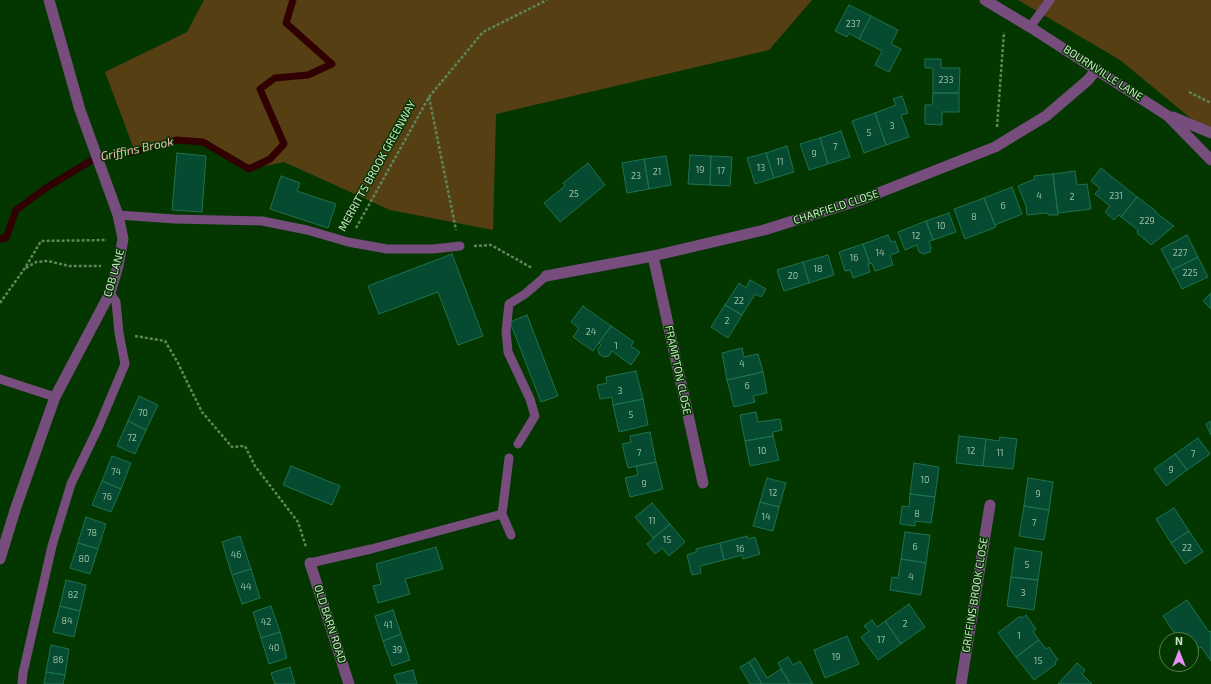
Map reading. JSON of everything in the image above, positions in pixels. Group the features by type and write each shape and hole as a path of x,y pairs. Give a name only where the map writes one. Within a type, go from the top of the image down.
{"street":[{"name":"COB LANE","path":"0,559 16,507 55,397 110,293 118,266 123,239 118,215 80,110 49,0"},
{"name":"BOURNVILLE LANE","path":"985,0 1097,69 1168,116 1211,160"},
{"name":"CHARFIELD CLOSE","path":"546,276 653,256 764,230 856,201 996,147 1046,116 1088,80 1097,69"},
{"path":"1168,116 1211,133"},
{"name":"FRAMPTON CLOSE","path":"653,256 704,483"},
{"name":"GRIFFINS BROOK CLOSE","path":"961,684 990,505"},
{"name":"OLD BARN ROAD","path":"310,563 349,684"}],"lane":[{"path":"1030,27 1050,0"},
{"name":"MERRITTS BROOK GREENWAY","path":"118,215 175,219 262,221 307,230 348,242"},
{"path":"348,242 387,249 433,249 460,246"},
{"path":"518,444 535,416 530,399 508,352 506,331 509,304 525,294 546,276"},
{"path":"22,684 23,673 52,546 72,484 125,364 119,333 116,302 110,293"},
{"path":"0,379 55,397"},
{"path":"508,458 502,514 511,536"},
{"path":"310,563 371,549 502,514"}],"path":[{"name":"MERRITTS BROOK GREENWAY","path":"348,242 429,97 483,32 547,0"},
{"path":"996,147 1004,30"},
{"path":"1189,92 1211,104"},
{"path":"429,97 460,246 491,245 546,276"},
{"path":"0,303 25,268 41,242 123,239"},
{"path":"25,268 36,262 48,262 69,266 118,266"},
{"path":"119,333 166,341 202,412 232,447 245,446 255,466 298,522 310,563"}],"shaded area":[{"path":"204,0 812,0 769,50 496,114 493,230 390,210 284,162 249,169 203,142 176,140 135,152 105,72 187,32"},
{"path":"1018,0 1211,0 1211,135 1120,60"}],"building":[{"path":"849,5 871,16 859,39 849,33 847,37 835,31"},
{"path":"871,16 898,30 891,44 901,49 889,72 875,65 882,51 859,39"},
{"path":"925,59 941,59 941,68 960,68 959,93 933,93 933,68 925,68"},
{"path":"933,93 959,93 959,112 942,112 942,125 925,124 925,105 932,105"},
{"path":"902,96 908,113 901,115 909,137 886,145 875,113 896,105 893,99"},
{"path":"875,113 886,145 864,153 852,121"},
{"path":"841,131 850,157 828,164 820,138"},
{"path":"820,138 828,164 809,170 800,144"},
{"path":"787,146 794,172 774,178 766,153"},
{"path":"177,153 206,156 202,212 172,210"},
{"path":"766,153 774,178 755,184 747,158"},
{"path":"690,155 711,156 710,185 688,184"},
{"path":"666,156 671,185 649,189 644,159"},
{"path":"711,156 732,157 730,186 710,185"},
{"path":"644,159 649,189 627,193 622,163"},
{"path":"588,163 605,185 560,222 544,203 565,186 563,183"},
{"path":"1101,168 1137,197 1121,217 1119,215 1114,220 1105,212 1110,206 1095,194 1100,188 1091,181"},
{"path":"1075,171 1077,185 1087,184 1091,209 1058,213 1053,174"},
{"path":"1053,174 1058,215 1048,215 1048,213 1027,215 1026,206 1018,186 1035,179 1034,176"},
{"path":"281,176 300,183 297,191 336,204 328,228 270,209"},
{"path":"1012,187 1022,214 995,225 984,198"},
{"path":"1137,197 1174,226 1151,245 1137,233 1138,230 1121,217"},
{"path":"984,198 996,227 965,239 954,209"},
{"path":"949,213 956,232 933,240 926,221"},
{"path":"926,221 933,240 929,241 931,248 930,252 924,254 919,252 917,245 905,250 898,232"},
{"path":"888,235 891,242 895,241 899,252 890,255 893,265 875,271 872,263 870,264 863,244"},
{"path":"1187,235 1198,257 1172,270 1161,249"},
{"path":"863,244 870,264 868,264 870,272 853,278 850,270 845,271 839,252"},
{"path":"452,254 483,336 458,345 438,292 379,314 368,286"},
{"path":"828,255 834,275 809,283 803,262"},
{"path":"1198,257 1208,277 1182,289 1172,270"},
{"path":"803,262 809,283 784,291 777,270"},
{"path":"750,280 766,289 761,297 755,294 742,315 725,305 739,283 746,288"},
{"path":"1211,293 1211,309 1203,301"},
{"path":"725,305 742,315 728,338 711,327"},
{"path":"583,306 611,326 593,351 573,337 579,328 571,322"},
{"path":"527,315 558,396 541,402 510,322"},
{"path":"611,326 634,342 631,346 640,352 631,365 612,351 609,356 604,357 599,354 598,349 601,345 599,343"},
{"path":"742,348 744,357 758,354 763,372 727,380 722,353"},
{"path":"636,371 643,399 613,405 612,397 600,399 597,385 607,383 606,377"},
{"path":"763,372 767,393 753,396 755,402 734,407 727,380"},
{"path":"139,396 158,405 146,430 128,421"},
{"path":"643,399 648,425 619,432 613,405"},
{"path":"756,412 758,422 780,419 782,430 773,432 773,436 745,441 740,415"},
{"path":"128,421 146,430 135,454 117,446"},
{"path":"1211,421 1211,435 1206,424"},
{"path":"650,432 656,462 628,468 622,444 631,442 630,436"},
{"path":"773,436 779,460 750,466 745,441"},
{"path":"959,436 986,439 983,466 956,463"},
{"path":"1000,437 1017,439 1013,469 983,466 986,439 999,441"},
{"path":"1198,438 1210,454 1187,470 1175,454"},
{"path":"1175,454 1187,470 1166,486 1154,469"},
{"path":"112,456 131,463 121,489 102,481"},
{"path":"656,462 663,489 630,497 625,478 638,475 636,466"},
{"path":"914,463 939,467 935,497 910,494"},
{"path":"291,466 340,486 332,505 283,485"},
{"path":"767,478 786,483 779,507 760,502"},
{"path":"1028,478 1053,482 1049,510 1024,506"},
{"path":"102,481 121,489 111,512 92,505"},
{"path":"910,494 935,497 931,523 915,521 915,526 900,524 902,506 909,507"},
{"path":"760,502 779,507 773,531 753,526"},
{"path":"652,503 670,524 653,538 635,517"},
{"path":"1024,506 1049,510 1044,540 1019,536"},
{"path":"1174,508 1189,531 1171,543 1156,519"},
{"path":"86,517 106,524 98,549 78,543"},
{"path":"670,524 685,542 669,556 662,548 655,554 647,544"},
{"path":"1189,531 1203,552 1185,564 1171,543"},
{"path":"905,532 930,535 926,563 901,559"},
{"path":"240,536 251,569 232,575 222,542"},
{"path":"747,536 748,539 755,537 760,554 743,559 742,555 724,560 720,543"},
{"path":"78,543 98,549 90,574 70,568"},
{"path":"720,543 724,560 700,566 701,573 692,575 687,555 696,552 696,549"},
{"path":"436,547 443,569 405,579 410,594 378,603 373,586 381,584 376,564"},
{"path":"1015,548 1042,552 1038,580 1011,577"},
{"path":"901,559 926,563 921,595 890,590 892,577 898,578"},
{"path":"251,569 260,598 242,604 232,575"},
{"path":"1011,577 1038,580 1034,610 1007,606"},
{"path":"66,580 86,585 80,611 60,606"},
{"path":"1187,600 1209,632 1211,631 1211,661 1201,647 1199,648 1199,632 1174,632 1163,616"},
{"path":"909,604 925,627 901,644 885,621"},
{"path":"60,606 80,611 74,637 53,632"},
{"path":"271,606 280,632 261,638 253,612"},
{"path":"393,610 401,634 383,641 375,616"},
{"path":"1026,615 1036,629 1033,631 1039,640 1016,657 998,633 1020,616 1022,618"},
{"path":"872,620 877,627 885,621 901,644 878,660 861,637 869,631 864,626"},
{"path":"280,632 287,658 269,664 261,638"},
{"path":"401,634 410,660 392,666 383,641"},
{"path":"847,636 859,664 825,678 814,650"},
{"path":"1039,640 1046,649 1049,647 1058,660 1055,662 1056,664 1034,680 1016,657"},
{"path":"51,645 69,649 65,675 46,672"},
{"path":"788,657 793,665 800,661 813,684 790,684 778,663"},
{"path":"755,658 767,678 781,669 790,684 762,684 749,662"},
{"path":"749,662 762,684 750,684 740,667"},
{"path":"1077,663 1085,670 1082,674 1092,684 1058,684"},
{"path":"290,667 295,684 275,684 271,673"},
{"path":"413,670 417,684 397,684 394,675"},
{"path":"46,672 65,675 63,684 44,684"}],"waterway":[{"name":"Griffins Brook","path":"0,239 6,238 16,210 46,188 97,157 135,152 176,140 203,142 249,169 270,159 284,144 260,89 275,78 308,75 332,64 286,23 293,0"}]}
